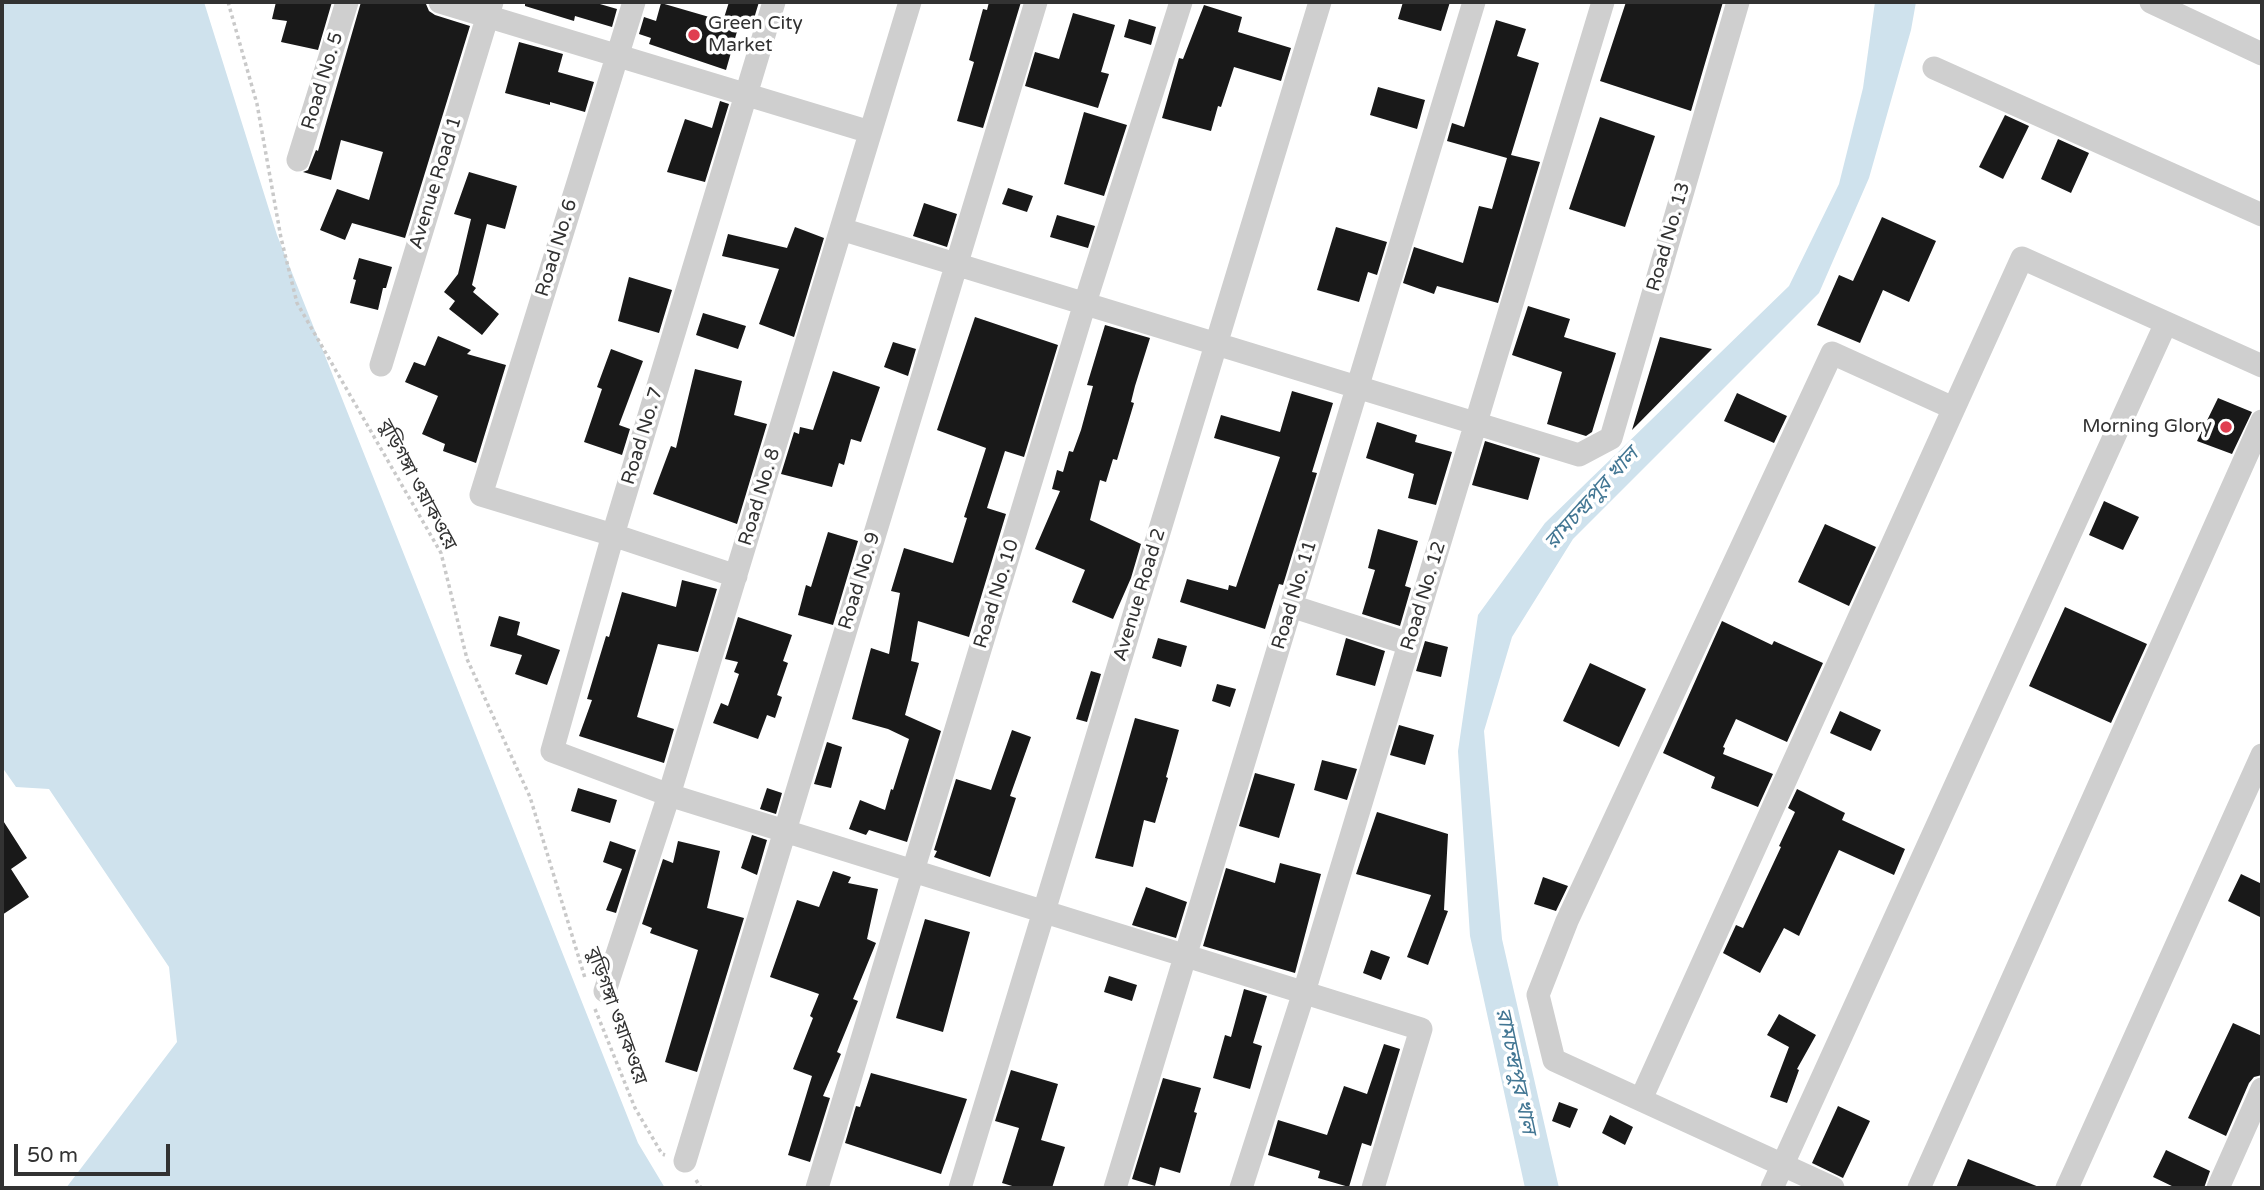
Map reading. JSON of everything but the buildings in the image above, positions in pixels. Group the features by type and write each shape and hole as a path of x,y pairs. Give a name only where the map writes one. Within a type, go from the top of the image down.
{"street":[{"name":"Road No. 5","path":"298,160 347,2"},
{"path":"440,2 490,9 617,55 870,132"},
{"name":"Road No. 6","path":"613,535 481,495 634,2"},
{"name":"Road No. 7","path":"669,795 552,751 613,535 774,2"},
{"name":"Road No. 8","path":"596,994 669,795 910,2"},
{"name":"Road No. 9","path":"685,1161 1036,2"},
{"name":"Road No. 10","path":"817,1188 1085,303 1181,2"},
{"name":"Avenue Road 2","path":"960,1188 1320,2"},
{"name":"Road No. 11","path":"1115,1188 1474,2"},
{"name":"Road No. 12","path":"1241,1188 1304,992 1603,2"},
{"name":"Road No. 13","path":"1476,423 1579,455 1611,438 1738,2"},
{"path":"2151,2 2262,54"},
{"name":"Avenue Road 1","path":"381,365 490,9"},
{"path":"1934,68 2262,215"},
{"path":"841,229 1476,423"},
{"path":"1641,1099 2022,258 2262,366"},
{"path":"1772,1188 2166,323"},
{"path":"1833,1188 1554,1060 1538,995 1567,921 1832,353 1953,408"},
{"path":"1919,1188 2262,421"},
{"path":"613,535 736,576"},
{"path":"1291,606 1409,644"},
{"path":"2067,1188 2262,755"},
{"path":"669,795 1421,1029 1373,1188"},
{"path":"2218,1188 2262,1089"}],"path":[{"name":"বুড়িগঙ্গা ওয়াকওয়ে","path":"229,2 257,104 281,238 297,303 441,553 467,659 530,797 635,1108 662,1154 685,1161"}],"water":[{"path":"2,2 204,2 277,235 638,1143 665,1188 66,1188 177,1042 169,967 49,789 16,787 2,767"},
{"name":"রামচন্দ্রপুর খাল","path":"1875,2 1916,2 1911,30 1869,178 1819,293 1573,539 1512,637 1484,731 1502,939 1559,1188 1525,1188 1470,936 1458,751 1478,615 1545,523 1789,286 1839,184 1863,88"}],"place":[{"name":"Green City Market","path":"694,35"},
{"name":"Morning Glory","path":"2226,427"}]}
